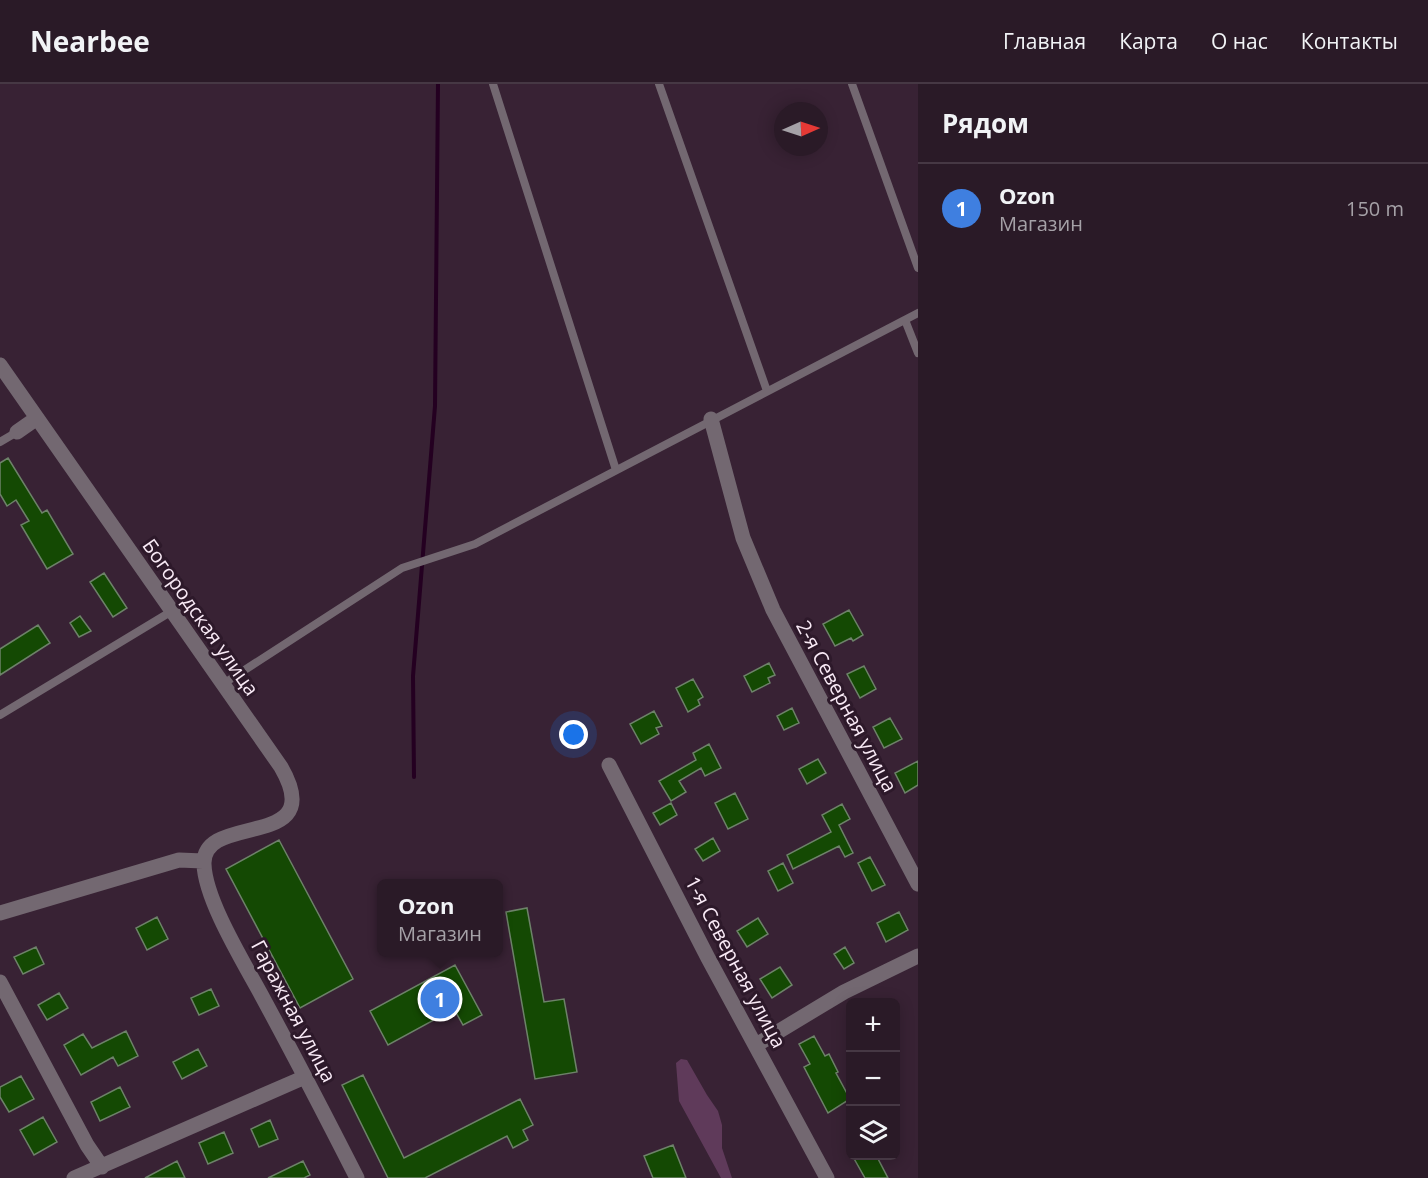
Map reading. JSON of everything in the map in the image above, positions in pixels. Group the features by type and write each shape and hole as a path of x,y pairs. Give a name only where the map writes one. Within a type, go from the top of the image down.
{"street":[{"name":"Богородская улица","path":"0,365 281,767 291,785 293,794 288,813 283,818 275,823 213,842 205,852 203,861"},
{"path":"16,432 37,418"},
{"name":"2-я Северная улица","path":"711,419 743,538 773,610 918,884"},
{"name":"1-я Северная улица","path":"609,765 708,958 827,1178"},
{"path":"2,910 179,860 203,861"},
{"name":"Гаражная улица","path":"203,861 208,888 214,904 357,1178"},
{"path":"756,1045 844,992 918,956"},
{"path":"0,982 87,1145 102,1167"},
{"path":"74,1178 305,1077"}],"lane":[{"path":"493,84 616,470"},
{"path":"659,84 767,391"},
{"path":"852,84 918,268"},
{"path":"223,684 402,568 475,544 918,313"},
{"path":"905,320 918,353"},
{"path":"0,442 16,432"},
{"path":"0,715 172,611"}],"shaded area":[{"path":"681,1059 687,1060 718,1111 722,1125 722,1148 732,1178 721,1178 679,1101 676,1063"}],"building":[{"path":"8,458 42,513 47,510 73,554 47,569 21,525 29,521 16,500 7,506 0,494 0,463"},
{"path":"104,573 127,608 113,617 90,582"},
{"path":"849,610 863,635 853,641 851,638 835,646 823,624"},
{"path":"80,616 91,631 79,637 70,623"},
{"path":"38,625 50,643 0,675 0,649"},
{"path":"769,663 775,675 768,678 770,683 752,692 744,676"},
{"path":"864,666 876,689 860,698 847,674"},
{"path":"693,679 703,697 698,700 700,705 688,712 676,688"},
{"path":"792,708 799,723 784,730 777,716"},
{"path":"654,711 662,726 656,728 659,734 641,744 630,724"},
{"path":"890,718 902,739 884,748 873,727"},
{"path":"709,744 721,768 705,776 701,768 679,781 686,792 671,801 659,781 696,760 693,753"},
{"path":"818,759 826,773 807,784 799,769"},
{"path":"918,761 918,785 905,793 895,773"},
{"path":"735,793 748,819 728,829 715,803"},
{"path":"671,803 677,815 660,825 653,813"},
{"path":"842,804 850,819 839,825 853,853 845,857 839,846 793,869 787,855 831,832 822,815"},
{"path":"713,838 720,851 703,861 695,849"},
{"path":"279,840 353,979 300,1008 226,869"},
{"path":"870,857 885,885 872,891 858,863"},
{"path":"783,863 793,883 778,891 768,871"},
{"path":"527,908 544,1002 564,999 577,1072 535,1079 506,912"},
{"path":"899,912 908,930 886,942 877,923"},
{"path":"157,917 168,939 147,950 136,928"},
{"path":"758,918 768,934 747,947 737,931"},
{"path":"36,947 44,964 23,974 14,957"},
{"path":"845,947 854,963 844,969 834,954"},
{"path":"455,965 482,1015 463,1025 454,1009 388,1045 370,1011"},
{"path":"780,967 792,985 772,998 760,979"},
{"path":"211,989 219,1006 199,1015 191,998"},
{"path":"59,993 68,1008 47,1020 38,1005"},
{"path":"126,1031 138,1056 118,1066 113,1057 81,1075 64,1045 83,1034 92,1048"},
{"path":"814,1036 825,1056 829,1054 838,1072 836,1073 846,1092 846,1102 828,1113 804,1067 810,1064 799,1044"},
{"path":"198,1049 207,1066 182,1079 173,1062"},
{"path":"363,1075 404,1158 520,1099 533,1125 523,1130 528,1140 513,1148 507,1136 425,1178 388,1178 342,1085"},
{"path":"21,1076 34,1099 9,1112 0,1097 0,1087"},
{"path":"120,1087 130,1107 100,1121 91,1102"},
{"path":"43,1117 57,1142 34,1155 20,1130"},
{"path":"270,1120 278,1139 259,1147 251,1129"},
{"path":"224,1132 233,1153 208,1164 199,1143"},
{"path":"673,1145 686,1178 653,1178 644,1156"},
{"path":"855,1160 879,1160 888,1178 865,1178"},
{"path":"177,1161 185,1178 145,1178"},
{"path":"303,1161 310,1175 304,1178 268,1178"}],"waterway":[{"path":"414,777 413,676 435,406 438,84"}],"place":[{"name":"Ozon","path":"440,999"}]}
